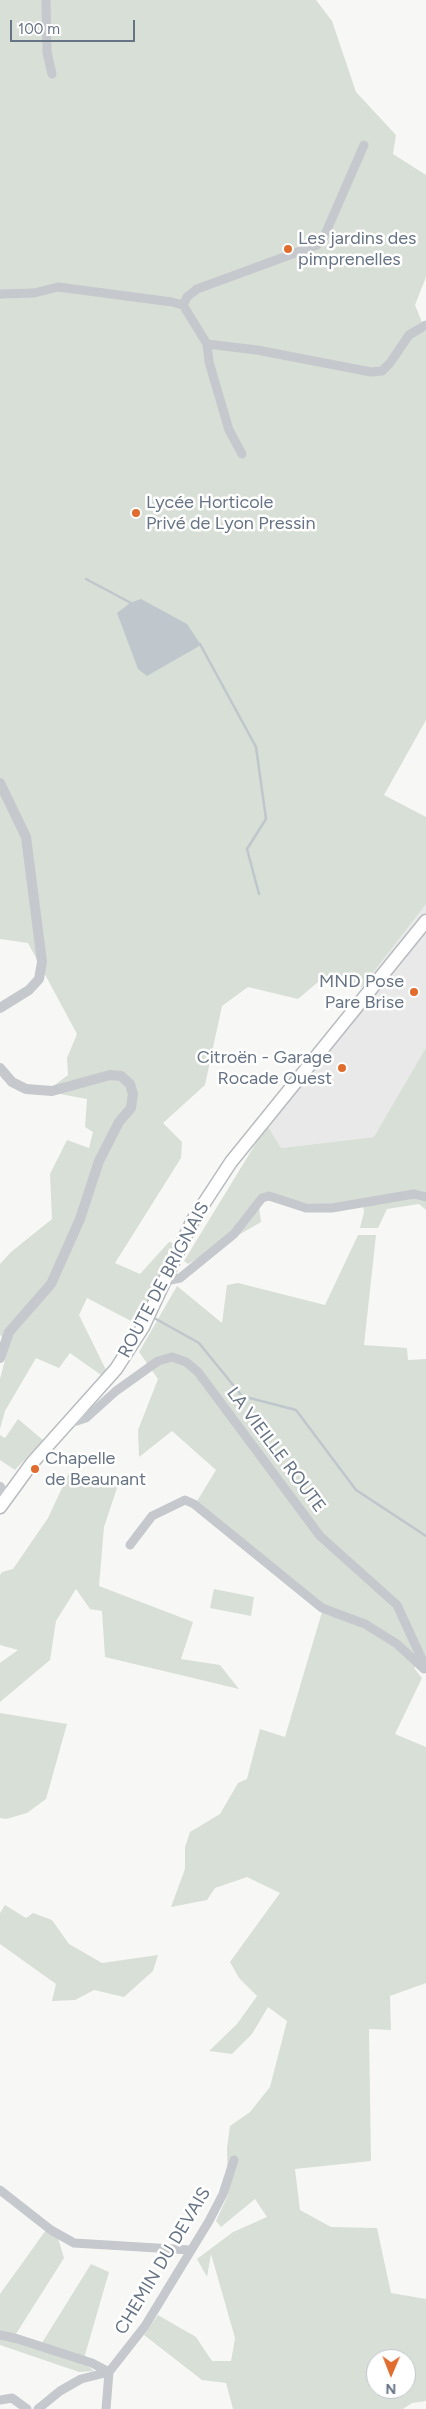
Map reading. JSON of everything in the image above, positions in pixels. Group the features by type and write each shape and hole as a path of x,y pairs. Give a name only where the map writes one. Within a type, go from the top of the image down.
{"main road":[{"name":"ROUTE DE BRIGNAIS","path":"2,1497 116,1370 143,1326 166,1281 193,1220 231,1162 426,921"}],"street":[{"path":"46,0 47,52 52,74"},
{"path":"183,305 187,297 197,289 317,245 323,239 364,145"},
{"path":"0,294 34,293 58,287 183,305 207,344 209,362 229,430 242,454"},
{"path":"207,344 257,350 377,372 382,371 390,363 409,334 426,326"},
{"path":"0,783 26,837 42,962 39,979 29,990 0,1008"},
{"path":"0,1068 12,1082 26,1089 52,1091 110,1075 121,1076 130,1084 134,1094 131,1108 119,1122 100,1161 80,1219 51,1284 9,1332 0,1358"},
{"path":"166,1281 180,1278 234,1234 262,1198 269,1196 306,1208 332,1208 414,1194 426,1197"},
{"name":"LA VIEILLE ROUTE","path":"67,1424 86,1418 116,1391 158,1361 172,1357 186,1362 198,1372 320,1536 397,1605 426,1669"},
{"path":"130,1545 152,1516 185,1500 194,1504 322,1608 365,1624 397,1644 426,1669"},
{"name":"CHEMIN DU DEVAIS","path":"108,2372 145,2326 223,2194 234,2160"},
{"path":"0,2190 51,2230 74,2243 190,2250"},
{"path":"0,2335 92,2363 108,2372"},
{"path":"38,2409 60,2391 81,2379 108,2372"},
{"path":"106,2409 108,2372"},
{"path":"0,2400 12,2398 27,2409"}],"shaded area":[{"path":"0,0 316,0 332,21 356,92 396,135 393,154 426,175 426,277 415,305 426,332 426,720 384,795 426,817 426,904 362,987 325,976 298,999 248,987 222,1006 205,1085 163,1123 182,1142 181,1158 115,1263 140,1274 169,1242 176,1243 151,1296 133,1322 87,1298 79,1315 106,1370 101,1375 70,1353 59,1368 36,1358 5,1411 0,1429 0,1379 9,1344 0,1335 0,1264 11,1252 52,1219 50,1174 67,1140 89,1148 93,1132 85,1127 87,1099 60,1094 52,1087 68,1075 67,1058 77,1034 28,943 0,939"},
{"path":"141,599 187,624 201,645 147,676 138,669 117,613 130,603"},
{"path":"426,904 426,1053 385,1130 375,1137 281,1148 267,1125 373,995 362,987"},
{"path":"426,1048 426,1210 419,1204 387,1209 378,1228 360,1228 364,1212 362,1199 329,1205 258,1199 261,1222 188,1264 184,1261 267,1125 281,1148 374,1137"},
{"path":"358,1235 376,1235 364,1345 407,1348 408,1360 426,1359 426,1660 414,1668 422,1678 395,1734 426,1747 426,1983 390,1996 391,2030 369,2029 371,2161 295,2169 300,2210 331,2227 377,2228 391,2293 426,2299 426,2401 412,2403 403,2409 233,2409 226,2383 202,2380 144,2335 158,2315 196,2337 212,2361 231,2361 235,2338 211,2254 207,2277 197,2259 233,2232 267,2217 255,2199 221,2227 216,2221 228,2195 227,2148 230,2126 250,2112 270,2087 287,2021 268,2007 252,2034 232,2054 209,2051 237,2024 257,1996 239,1978 230,1962 280,1893 247,1877 215,1888 207,1900 171,1907 185,1869 185,1847 190,1832 220,1814 238,1783 247,1779 260,1729 285,1737 322,1612 197,1501 216,1470 172,1431 139,1457 138,1430 158,1379 139,1352 177,1286 222,1323 227,1285 238,1283 325,1305"},
{"path":"18,1419 43,1440 15,1470 0,1460 0,1435 5,1438"},
{"path":"69,1473 86,1480 120,1479 104,1527 99,1586 193,1622 181,1659 220,1665 239,1689 105,1657 102,1611 90,1609 76,1589 56,1621 50,1660 0,1702 0,1663 18,1650 0,1645 0,1575 2,1572 13,1569 48,1518"},
{"path":"214,1589 254,1597 251,1616 210,1608"},
{"path":"0,1713 67,1724 46,1799 27,1813 6,1819 0,1818"},
{"path":"5,1905 26,1918 33,1913 52,1920 69,1944 102,1963 158,1955 153,1971 124,1997 94,1990 75,2000 52,2001 56,1984 0,1944 0,1913"},
{"path":"46,2230 58,2238 64,2258 14,2337 40,2346 91,2264 109,2272 83,2362 94,2371 79,2372 0,2345 0,2294"}],"waterway":[{"path":"86,579 131,603"},
{"path":"200,644 256,747 266,819 247,849 259,894"},
{"path":"156,1319 199,1343 242,1396 296,1410 356,1490 426,1536"}],"place":[{"name":"Les jardins des pimprenelles","path":"288,249"},
{"name":"Lycée Horticole Privé de Lyon Pressin","path":"136,513"},
{"name":"MND Pose Pare Brise","path":"414,992"},
{"name":"Citroën - Garage Rocade Ouest","path":"342,1068"},
{"name":"Chapelle de Beaunant","path":"35,1469"}]}
